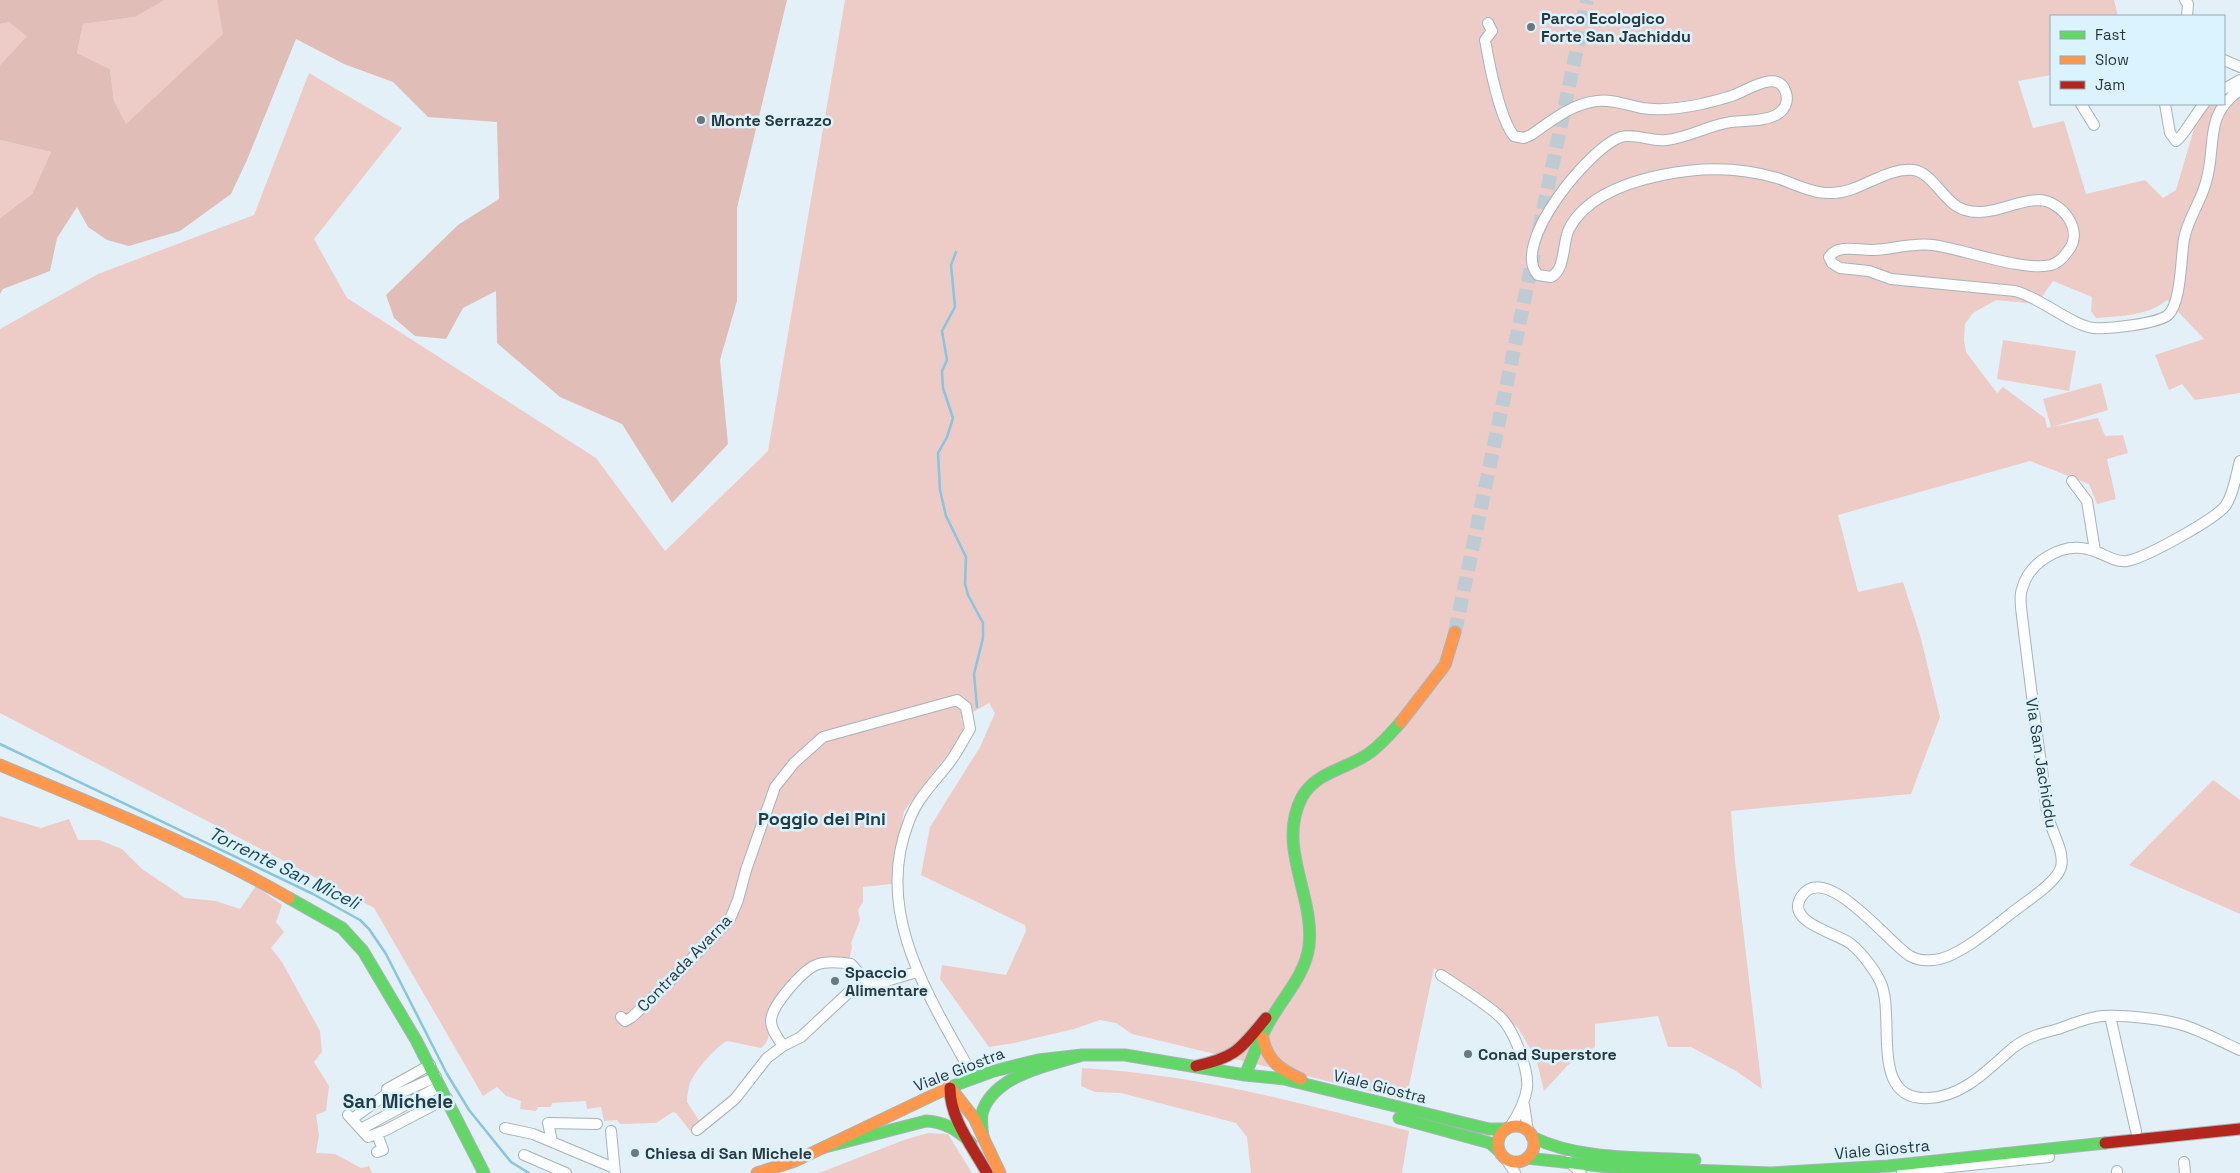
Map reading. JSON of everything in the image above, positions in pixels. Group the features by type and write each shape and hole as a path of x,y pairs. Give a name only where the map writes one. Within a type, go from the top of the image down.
{"main road":[{"path":"1245,1075 1265,1028 1299,975 1309,946 1309,925 1292,842 1293,823 1298,806 1307,790 1321,776 1364,756 1385,739 1440,672 1449,656 1455,632"},
{"path":"0,765 115,814 255,878 335,922 363,951 430,1065 484,1173"},
{"path":"1196,1066 1230,1056 1247,1041 1280,1003"},
{"path":"1262,1037 1264,1048 1271,1062 1296,1076 1332,1091"},
{"path":"1245,1075 1243,1054 1247,1041"},
{"name":"Viale Giostra","path":"756,1173 782,1166 950,1087 974,1078 1023,1063 1082,1055 1125,1054 1245,1075 1284,1079 1489,1128 1508,1128"},
{"path":"983,1137 981,1122 983,1110 995,1090 1044,1067 1082,1055"},
{"name":"Viale Giostra","path":"1245,1075 1279,1088 1328,1099 1490,1143 1502,1155"},
{"path":"950,1087 974,1118 1000,1173"},
{"path":"950,1087 950,1101 954,1115 972,1143 987,1173"},
{"name":"Viale Giostra","path":"1530,1134 1538,1141 1559,1147 1595,1152 1771,1163 1888,1157 2136,1132 2240,1119"},
{"path":"824,1147 926,1121 935,1121 952,1126 972,1143"},
{"path":"1508,1128 1523,1128 1530,1134 1533,1148 1525,1159 1514,1162 1502,1155 1500,1136 1508,1128"},
{"name":"Viale Giostra","path":"1525,1159 1567,1161 1609,1168 1771,1173 1888,1166 2240,1129"}],"street":[{"path":"2185,0 2188,4 2187,15"},
{"path":"1488,23 1492,31 1485,40 1506,124 1514,136 1524,138 1567,110 1597,101 1657,109 1674,108 1730,97 1758,84 1770,81 1782,86 1786,94 1787,100 1782,111 1765,119 1724,123 1666,140 1623,136 1608,144 1572,180 1552,205 1537,233 1532,261 1538,275 1551,277 1559,270 1564,241 1569,228 1594,201 1606,193 1663,175 1717,169 1735,170 1760,174 1828,193 1848,191 1895,173 1913,170 1924,174 1949,201 1966,211 1984,212 2036,200 2056,205 2071,223 2074,232 2071,246 2056,263 2043,266 2006,261 1931,244 1872,250 1840,250 1829,257 1832,264 1840,268 1880,274 1891,279 2015,290 2093,328 2157,320 2171,312 2176,301 2186,230 2208,175 2215,119 2223,105"},
{"path":"2225,60 2240,67"},
{"path":"2225,88 2240,80"},
{"path":"2225,103 2240,90"},
{"path":"2082,105 2094,125"},
{"path":"2165,105 2170,133 2176,141 2181,139 2188,124 2203,105"},
{"name":"Via San Jachiddu","path":"2240,461 2226,505 2205,521 2150,552 2128,561 2114,559 2095,551 2076,548 2053,552 2030,574 2021,591 2022,616 2046,808 2061,856 2061,866 2057,875 2005,918 1967,945 1946,957 1934,960 1921,960 1909,955 1851,903 1826,888 1813,888 1806,891 1801,898 1799,906 1802,915 1811,924 1852,944 1878,977 1884,993 1890,1070 1897,1086 1910,1095 1930,1098 1950,1093 1981,1077 2014,1048 2028,1039 2084,1020 2110,1016 2176,1023 2194,1028 2240,1050"},
{"path":"2072,480 2087,501 2095,551"},
{"name":"Contrada Avarna","path":"621,1017 626,1021 632,1016 669,982 730,919 775,787 794,763 823,738 957,700 966,707 970,729 953,758 926,791 909,821 898,865 896,893 917,972"},
{"path":"783,1046 772,1027 772,1014 784,995 813,966 828,963 851,964 870,985"},
{"path":"697,1130 735,1099 758,1067 783,1046 801,1037 849,992 917,972 974,1078"},
{"path":"1441,975 1499,1016 1507,1025 1526,1073 1527,1087 1524,1104 1530,1134"},
{"path":"2110,1016 2136,1132"},
{"path":"430,1065 387,1089 388,1092 350,1117 368,1137 447,1098"},
{"path":"389,1098 420,1090 438,1082"},
{"path":"361,1129 420,1090"},
{"path":"1508,1128 1524,1104"},
{"path":"552,1141 548,1123 597,1124"},
{"path":"505,1128 534,1134 614,1170 611,1131"},
{"path":"377,1134 383,1150 377,1152"},
{"path":"1894,1173 1979,1166 2189,1142 2199,1134"},
{"path":"524,1155 566,1173"},
{"path":"1502,1155 1515,1173"},
{"path":"1520,1173 1525,1159"},
{"path":"1567,1161 1581,1173"},
{"path":"2184,1162 2185,1173"}],"shaded area":[{"path":"0,0 165,0 135,17 83,24 77,53 110,69 114,101 126,124 223,34 217,0 787,0 737,208 737,301 720,360 728,444 672,503 622,424 560,397 497,343 496,291 463,308 446,339 415,336 394,318 386,295 458,225 499,199 497,122 428,117 393,82 344,64 296,39 247,160 231,194 180,231 129,246 107,240 88,227 77,207 57,238 50,271 3,289 0,294 0,218 32,194 51,152 0,140 0,65 27,36 9,22 0,24"},
{"path":"165,0 217,0 224,34 126,125 114,101 110,69 77,53 83,24 135,17"},
{"path":"845,0 2114,0 2118,15 2050,15 2050,75 2018,81 2033,128 2064,121 2086,194 2145,180 2163,198 2176,190 2196,122 2202,111 2210,105 2225,105 2225,94 2240,84 2240,393 2195,400 2182,384 2169,390 2155,355 2204,339 2167,300 2143,312 2124,316 2096,318 2091,311 2092,297 2053,281 2037,304 1996,300 1973,313 1965,324 1964,340 1966,352 1997,393 2003,387 2045,418 2047,428 2051,427 2043,399 2101,383 2108,410 2052,427 2098,418 2105,436 2123,435 2128,453 2107,459 2116,499 2097,504 2089,484 2030,461 1838,515 1858,592 1903,582 1920,635 1940,717 1911,794 1731,811 1735,861 1762,1089 1736,1071 1691,1047 1668,1047 1658,1016 1595,1024 1595,1047 1568,1065 1544,1091 1536,1058 1518,1028 1434,968 1406,1100 1132,1034 1116,1023 1100,1020 1074,1029 989,1047 940,979 942,965 1006,975 1026,931 1025,925 921,875 930,827 980,747 995,713 989,703 961,719 963,728 957,742 904,811 892,884 863,887 863,902 858,910 860,920 851,943 849,960 816,962 768,1020 768,1039 761,1048 727,1041 710,1055 699,1068 689,1086 687,1102 700,1122 691,1132 676,1113 673,1112 656,1123 620,1124 617,1120 604,1121 601,1107 587,1109 586,1101 552,1103 551,1107 538,1107 536,1111 520,1109 521,1101 506,1096 497,1087 483,1096 374,908 0,713 0,329 98,274 254,215 309,73 402,128 314,239 347,298 596,458 665,551 768,451"},
{"path":"9,22 28,35 0,65 0,24"},
{"path":"0,140 51,152 32,194 0,218"},
{"path":"2003,340 2076,351 2069,391 1997,379"},
{"path":"2213,780 2240,800 2240,914 2129,865"},
{"path":"0,816 41,828 69,819 78,840 99,840 122,849 142,869 185,898 216,901 240,909 256,886 282,905 276,922 284,932 271,948 282,962 320,1031 322,1052 314,1062 329,1086 326,1111 316,1115 319,1135 316,1153 335,1154 361,1168 369,1166 372,1173 0,1173"},
{"path":"1082,1068 1124,1071 1206,1083 1288,1100 1409,1131 1402,1173 1251,1173 1247,1137 1236,1123 1121,1093 1095,1092 1081,1086"},
{"path":"928,1133 948,1134 972,1173 819,1173 904,1140"}],"waterway":[{"path":"956,252 951,265 955,307 942,331 947,360 942,371 943,388 953,418 947,437 938,453 940,490 946,516 966,557 965,584 968,595 983,623 983,638 974,674 977,707"},
{"name":"Torrente San Miceli","path":"0,744 313,894 360,920 369,929 386,954 447,1074 469,1110 511,1162 529,1173"}],"tunnel":[{"path":"1539,230 1587,0"},
{"path":"1455,632 1534,254"}],"traffic: fast":[{"path":"1245,1075 1270,1020 1302,969 1309,946 1307,908 1294,853 1293,834 1295,816 1302,797 1323,776 1372,751 1401,722"},
{"path":"289,898 342,928 363,951 416,1040 484,1173"},
{"path":"950,1087 994,1071 1038,1060 1082,1055 1125,1055 1245,1075 1284,1079 1489,1129 1506,1129"},
{"path":"983,1137 981,1120 983,1110 990,1098 1000,1088 1012,1079 1040,1067 1082,1055"},
{"path":"1399,1118 1490,1143 1499,1151"},
{"path":"825,1147 926,1121 939,1123 951,1128 971,1143"},
{"path":"1532,1137 1551,1145 1591,1154 1633,1158 1695,1160"},
{"path":"1527,1158 1609,1167 1771,1173 1888,1166 2105,1143"}],"traffic: slow":[{"path":"1401,722 1445,665 1455,632"},
{"path":"0,765 183,843 289,898"},
{"path":"1263,1038 1268,1053 1276,1064 1301,1079"},
{"path":"757,1173 795,1161 950,1087"},
{"path":"950,1087 974,1118 1000,1173"},
{"path":"1516,1126 1528,1132 1534,1144 1528,1156 1516,1162 1504,1156 1498,1144 1504,1132 1516,1126"}],"traffic: jam":[{"path":"1196,1066 1221,1059 1237,1050 1266,1018"},
{"path":"950,1088 951,1099 958,1121 987,1173"},
{"path":"2105,1143 2240,1129"}],"place":[{"name":"Parco Ecologico Forte San Jachiddu","path":"1531,27"},
{"name":"Monte Serrazzo","path":"701,120"},
{"name":"Spaccio Alimentare","path":"835,981"},
{"name":"Conad Superstore","path":"1468,1054"},
{"name":"Chiesa di San Michele","path":"635,1153"}],"district":[{"name":"Poggio dei Pini","path":"822,819"},
{"name":"San Michele","path":"398,1101"}]}
